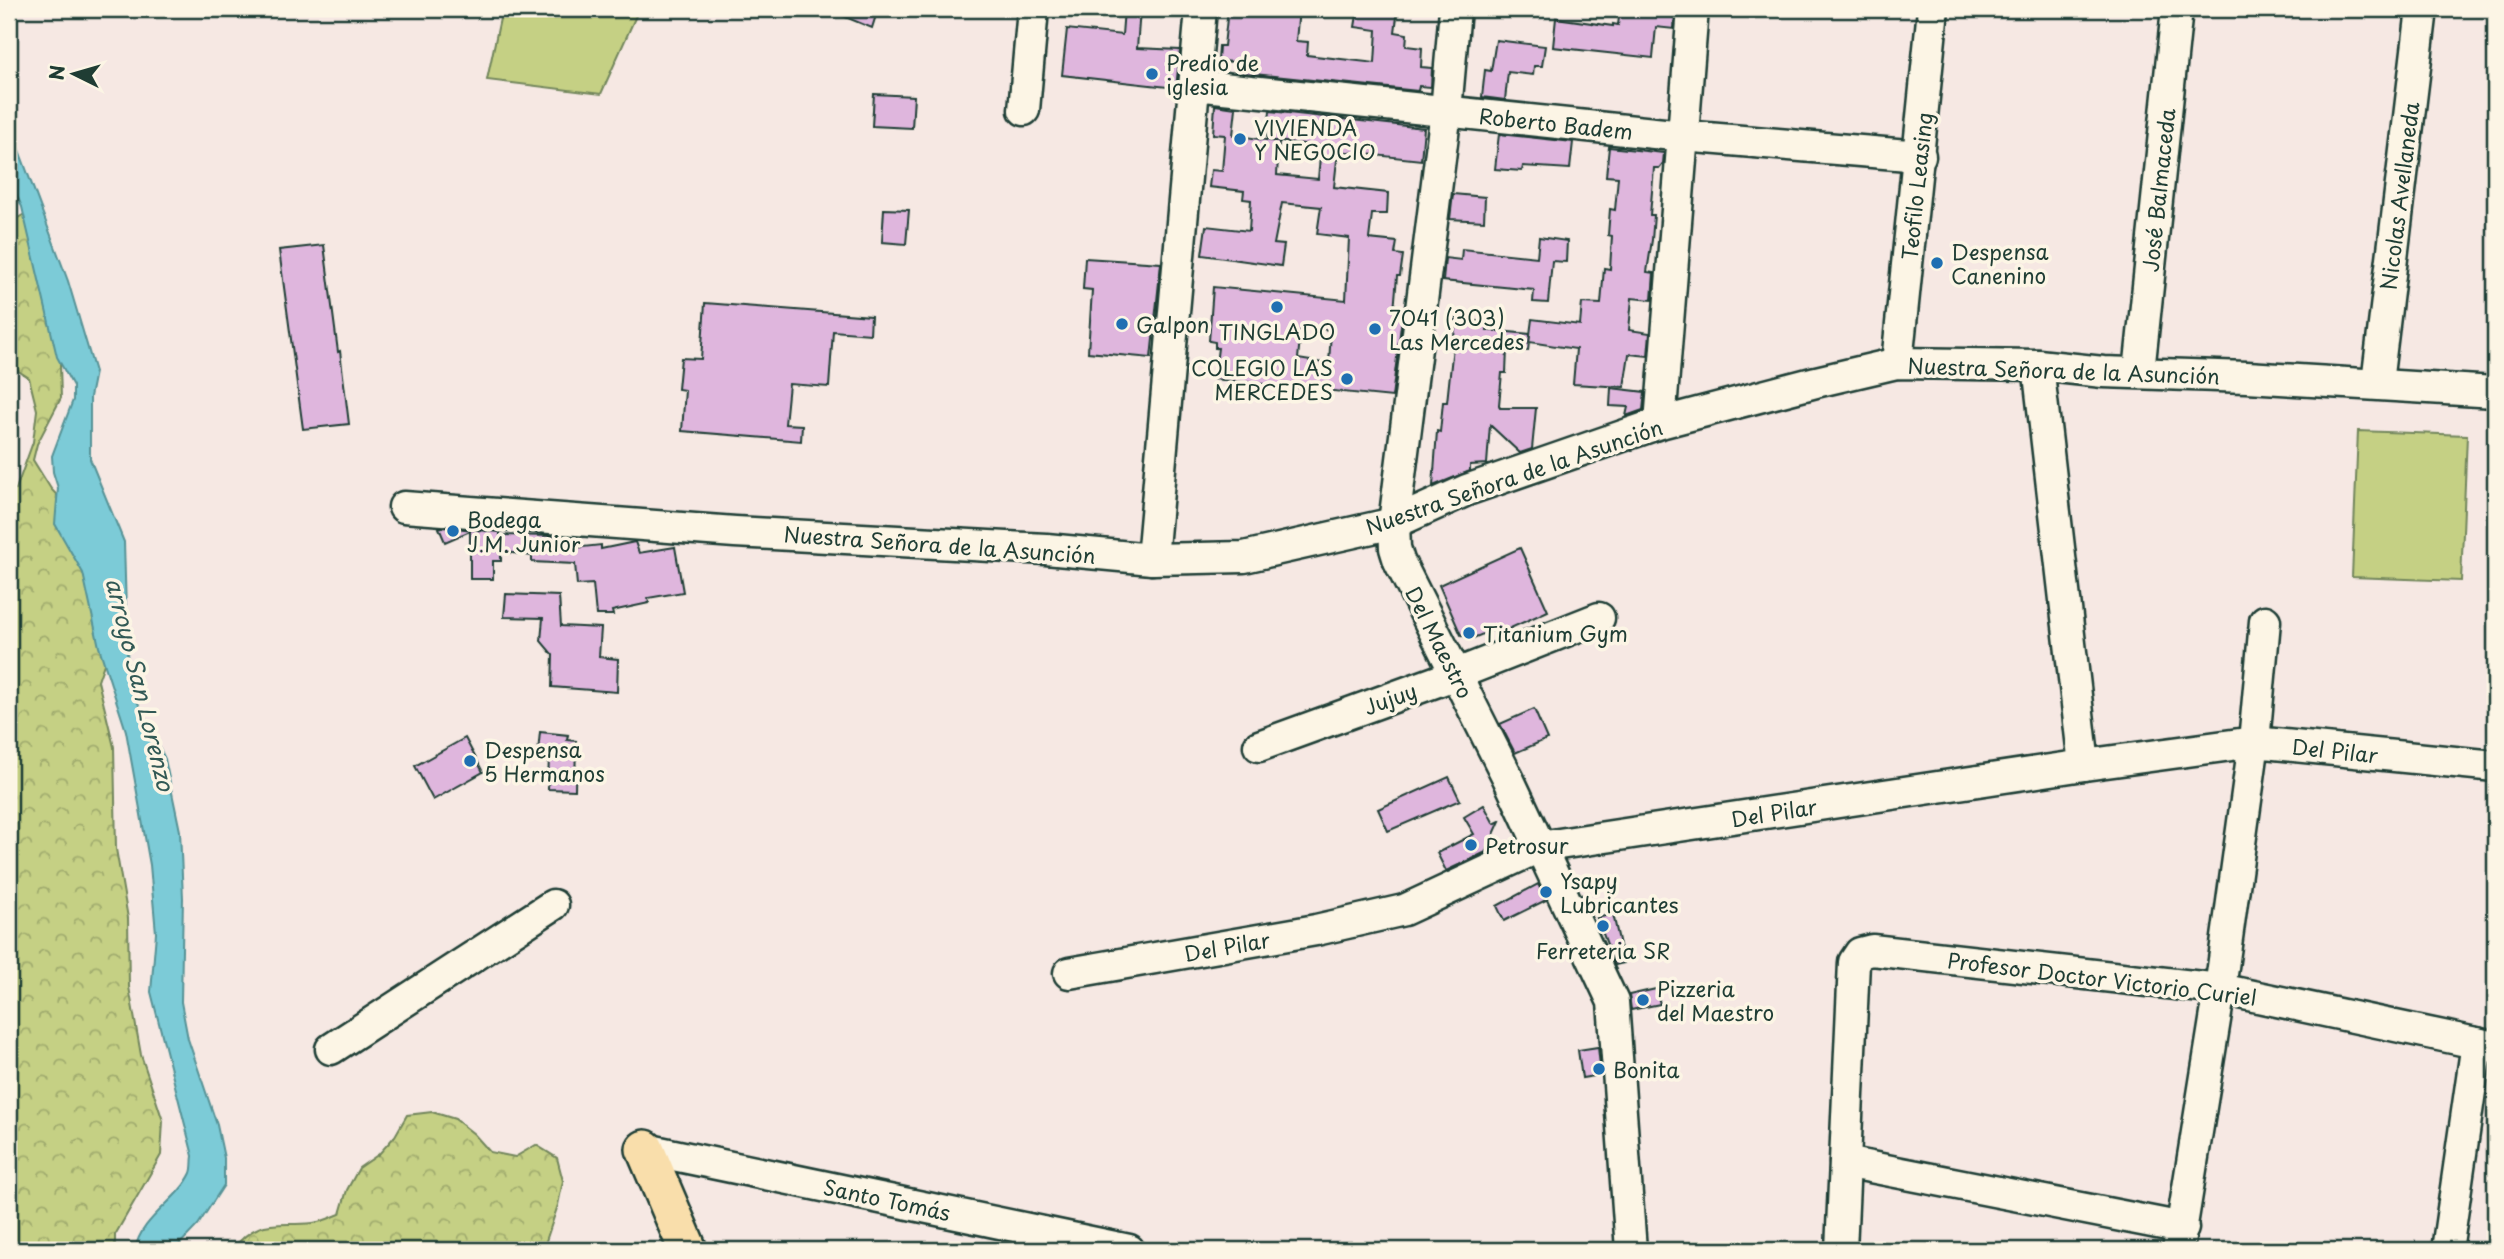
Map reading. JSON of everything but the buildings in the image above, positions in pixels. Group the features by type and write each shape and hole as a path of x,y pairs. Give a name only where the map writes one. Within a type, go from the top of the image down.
{"main road":[{"path":"645,1149 688,1250"}],"street":[{"path":"1024,110 1033,9"},
{"path":"1152,559 1201,9"},
{"name":"Del Maestro","path":"1455,9 1446,111 1394,523 1395,548 1613,1002 1631,1250"},
{"path":"1660,423 1693,9"},
{"name":"Teofilo Leasing","path":"1897,363 1933,9"},
{"name":"José Balmaceda","path":"2139,372 2177,9"},
{"name":"Nicolas Avellaneda","path":"2377,383 2422,9"},
{"name":"Roberto Badem","path":"1194,85 1683,136 1920,156"},
{"name":"Nuestra Señora de la Asunción","path":"404,507 735,531 1046,549 1152,559 1244,557 1394,523 1467,490 1660,423 1897,363 2038,365 2103,372 2377,383 2495,392"},
{"path":"2038,365 2084,765"},
{"name":"Jujuy","path":"1259,746 1457,674 1599,618"},
{"path":"1841,1250 1845,1162 2181,1239 2220,989 2253,742 2265,621"},
{"name":"Del Pilar","path":"1069,973 1317,930 1404,910 1539,847 2084,765 2253,742 2495,766"},
{"path":"331,1049 553,905"},
{"name":"Profesor Doctor Victorio Curiel","path":"1845,1162 1854,962 1860,953 1872,950 2220,989 2486,1045"},
{"path":"2447,1250 2486,1045"},
{"name":"Santo Tomás","path":"645,1149 1036,1240 1129,1250"}],"green space":[{"path":"502,9 639,9 601,94 487,80"},
{"path":"23,215 31,215 79,348 60,364 61,398 37,444 33,460 51,489 68,507 106,658 98,681 114,747 116,849 128,918 129,987 141,1055 163,1121 161,1155 115,1235 115,1250 9,1250 9,490 16,489 33,442 37,410 29,378 9,368 9,223"},
{"path":"2358,431 2467,435 2461,581 2352,577"},
{"path":"432,1112 455,1119 474,1134 490,1152 515,1157 536,1145 557,1158 563,1181 543,1250 232,1250 251,1232 268,1225 316,1222 340,1214 347,1190 359,1168 379,1154 395,1136 407,1115"}],"water":[{"path":"12,67 16,142 68,281 95,372 90,397 90,459 124,542 128,682 165,759 180,831 183,898 181,1002 188,1039 217,1125 224,1158 224,1185 198,1225 174,1250 135,1250 144,1228 185,1183 192,1171 193,1156 151,992 156,933 150,865 126,731 99,647 83,573 55,524 58,488 52,456 73,400 73,386 57,357 22,207 11,175 8,122 9,69"}],"place":[{"name":"Predio de iglesia","path":"1152,74"},
{"name":"VIVIENDA Y NEGOCIO","path":"1240,139"},
{"name":"Despensa Canenino","path":"1937,263"},
{"name":"TINGLADO","path":"1277,307"},
{"name":"Galpon","path":"1122,324"},
{"name":"7041 (303) Las Mercedes","path":"1375,329"},
{"name":"COLEGIO LAS MERCEDES","path":"1347,379"},
{"name":"Bodega J.M. Junior","path":"453,531"},
{"name":"Titanium Gym","path":"1469,633"},
{"name":"Despensa 5 Hermanos","path":"470,761"},
{"name":"Petrosur","path":"1471,845"},
{"name":"Ysapy Lubricantes","path":"1546,892"},
{"name":"Ferreteria SR","path":"1603,926"},
{"name":"Pizzeria del Maestro","path":"1643,1000"},
{"name":"Bonita","path":"1599,1069"}],"water label":[{"name":"arroyo San Lorenzo","path":"141,684"}]}
